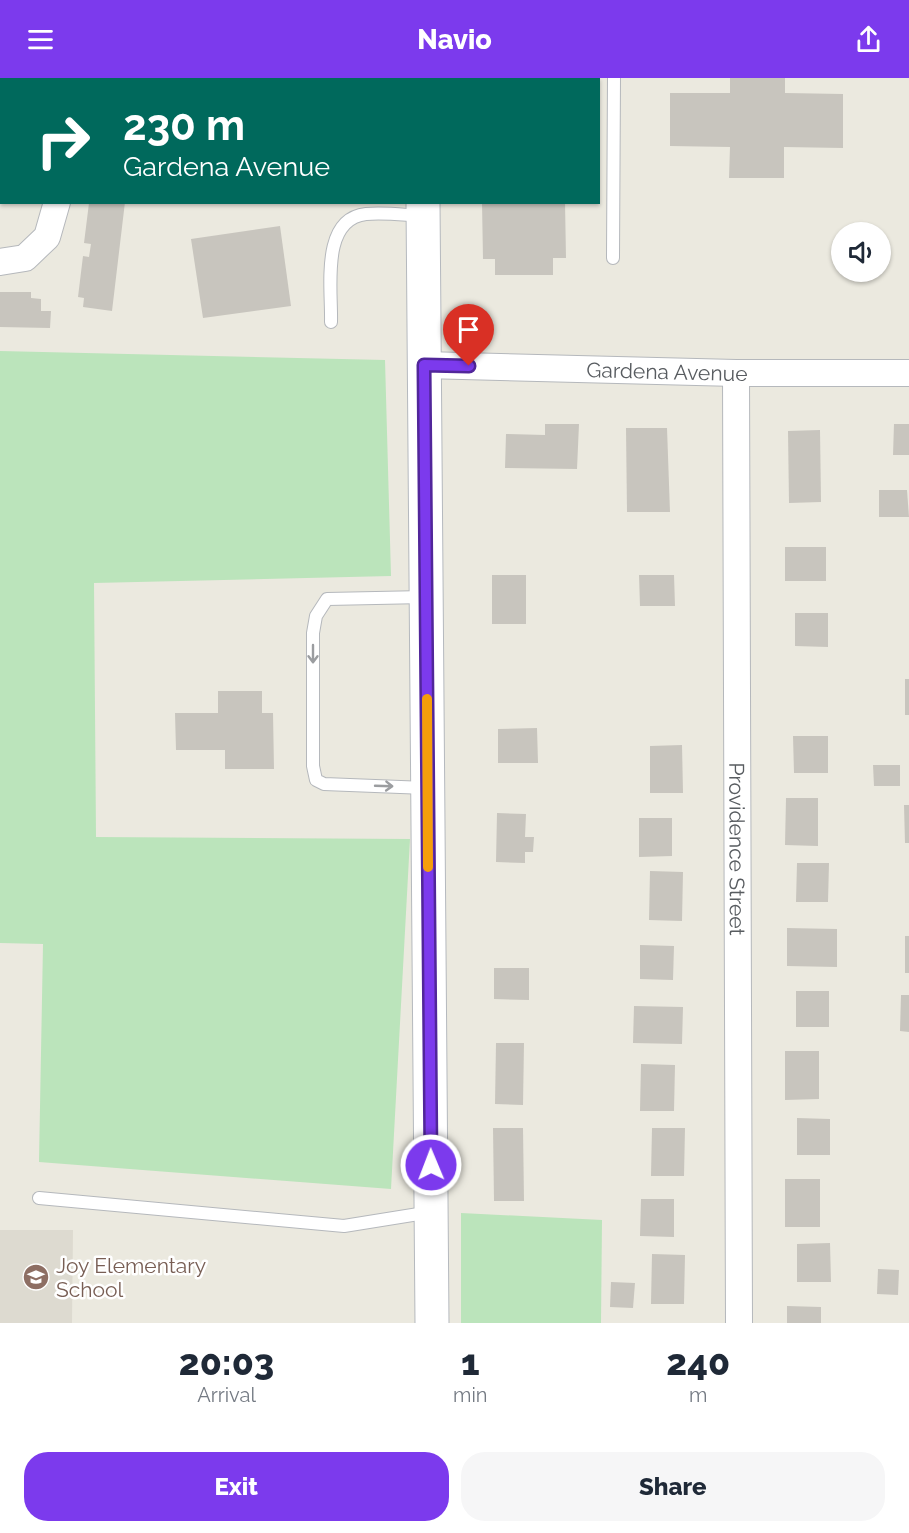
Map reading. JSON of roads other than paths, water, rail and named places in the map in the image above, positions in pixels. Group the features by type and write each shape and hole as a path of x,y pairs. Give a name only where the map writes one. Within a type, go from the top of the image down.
{"street":[{"path":"0,262 25,258 46,237 56,204"},
{"path":"423,209 432,1323"},
{"name":"Gardena Avenue","path":"424,365 736,373 909,373"},
{"name":"Providence Street","path":"736,373 739,1323"}],"lane":[{"path":"613,258 614,78"},
{"path":"331,322 332,256 334,238 341,227 364,214 423,209"},
{"path":"426,597 327,600 316,616 313,633 314,766 316,780 324,784 428,788"},
{"path":"39,1198 344,1226 431,1212"}],"place":[{"name":"Joy Elementary School","path":"36,1277"}]}
